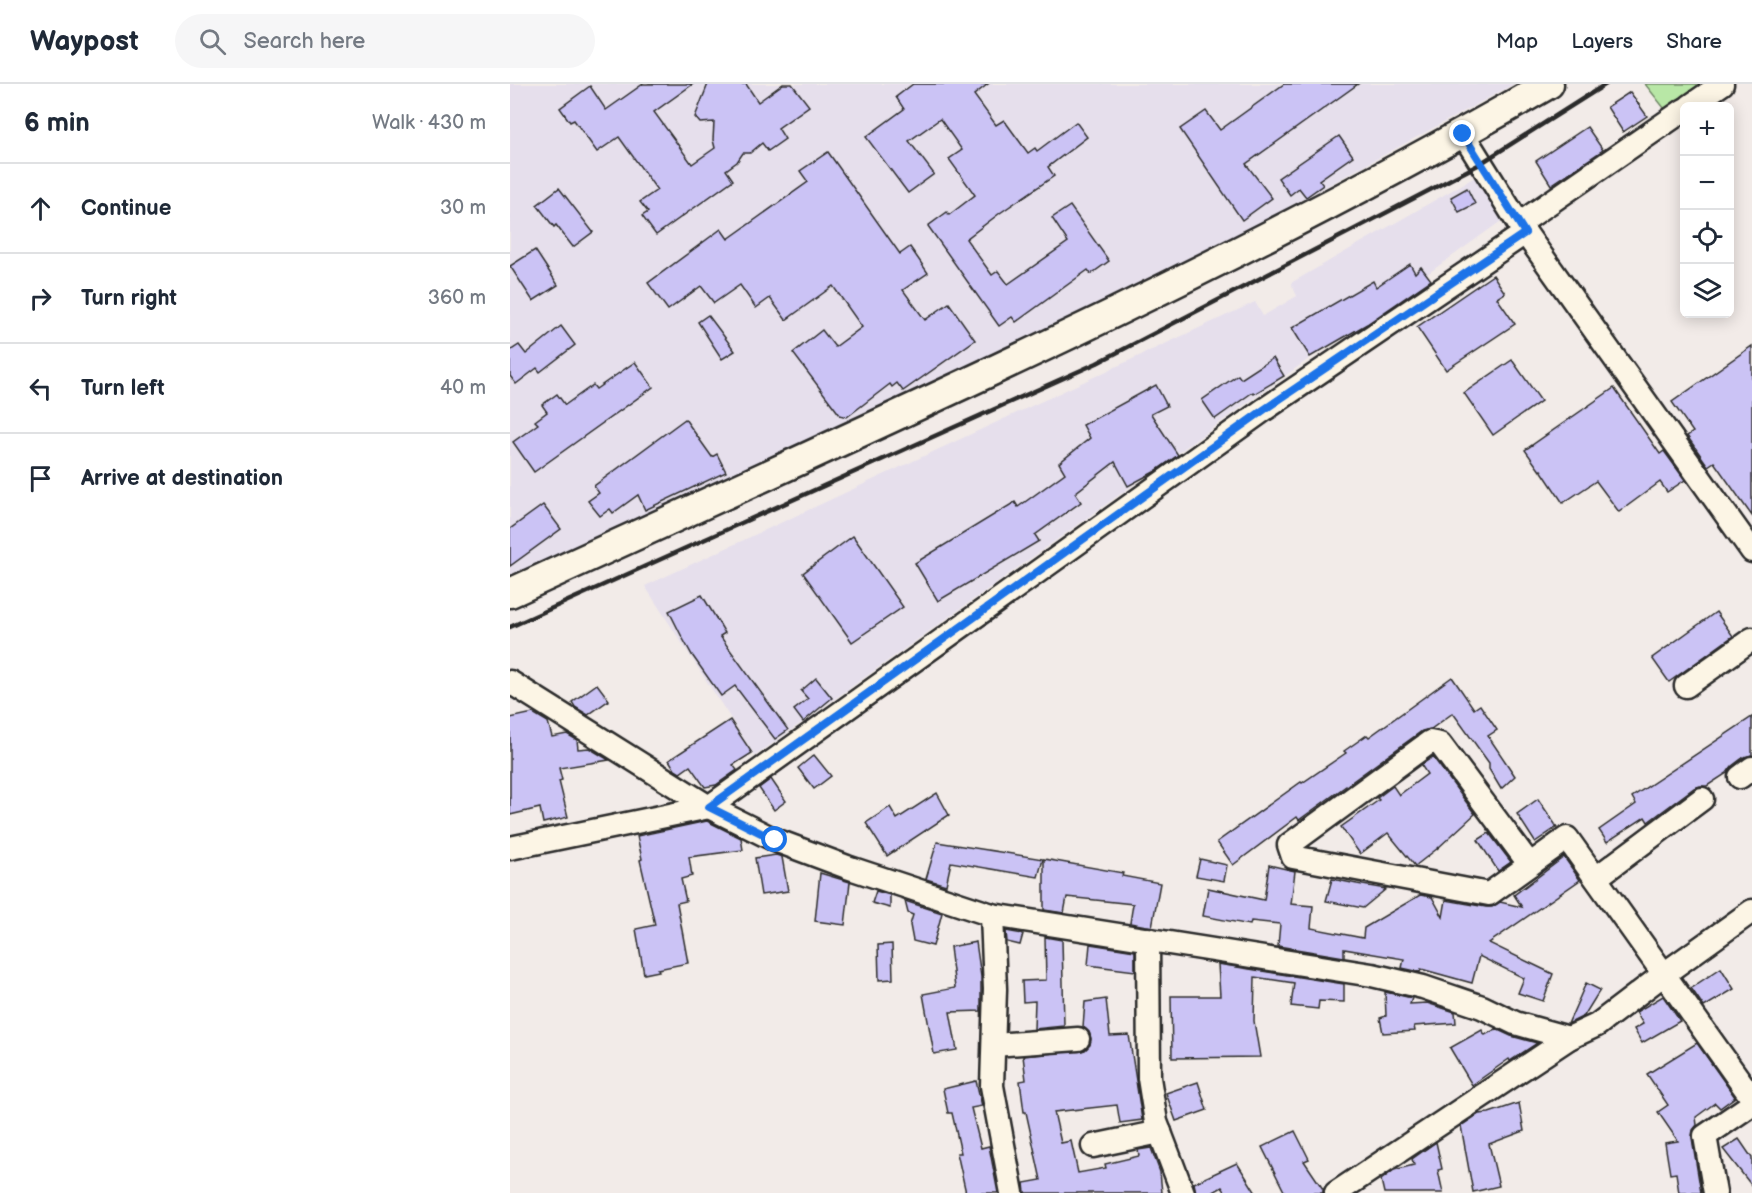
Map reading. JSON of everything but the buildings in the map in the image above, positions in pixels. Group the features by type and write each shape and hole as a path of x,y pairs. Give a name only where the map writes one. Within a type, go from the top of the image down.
{"street":[{"path":"510,593 1038,351 1280,230 1463,134 1549,84"},
{"path":"1696,102 1722,84"},
{"path":"510,848 709,807 1680,113"},
{"path":"1463,134 1522,228 1752,551"},
{"path":"1686,686 1752,639"},
{"path":"510,682 709,807 775,840 847,867 992,915 1372,975 1423,987 1482,1007 1515,1023 1569,1038"},
{"path":"1530,865 1440,744 1430,742 1289,845 1293,858 1489,894 1530,865 1567,838 1752,1098"},
{"path":"1596,878 1702,799"},
{"path":"1336,1193 1569,1038 1597,1025 1752,911"},
{"path":"992,915 995,989 992,1086 1012,1193"},
{"path":"1149,939 1149,1078 1156,1122 1183,1193"},
{"path":"994,1044 1078,1039"},
{"path":"1715,1193 1705,1136 1752,1104"},
{"path":"1093,1146 1160,1132"}],"shaded area":[{"path":"510,84 1514,84 1252,227 1023,342 510,579"},
{"path":"1475,177 1504,219 755,756 645,586 1255,302 1263,316 1297,296 1291,283"}],"green space":[{"path":"1645,84 1703,84 1680,102 1668,113"}],"railway":[{"path":"510,627 1097,363 1478,165 1606,84"}],"route":[{"path":"775,840 709,807 1265,409 1525,233 1463,134"}]}
